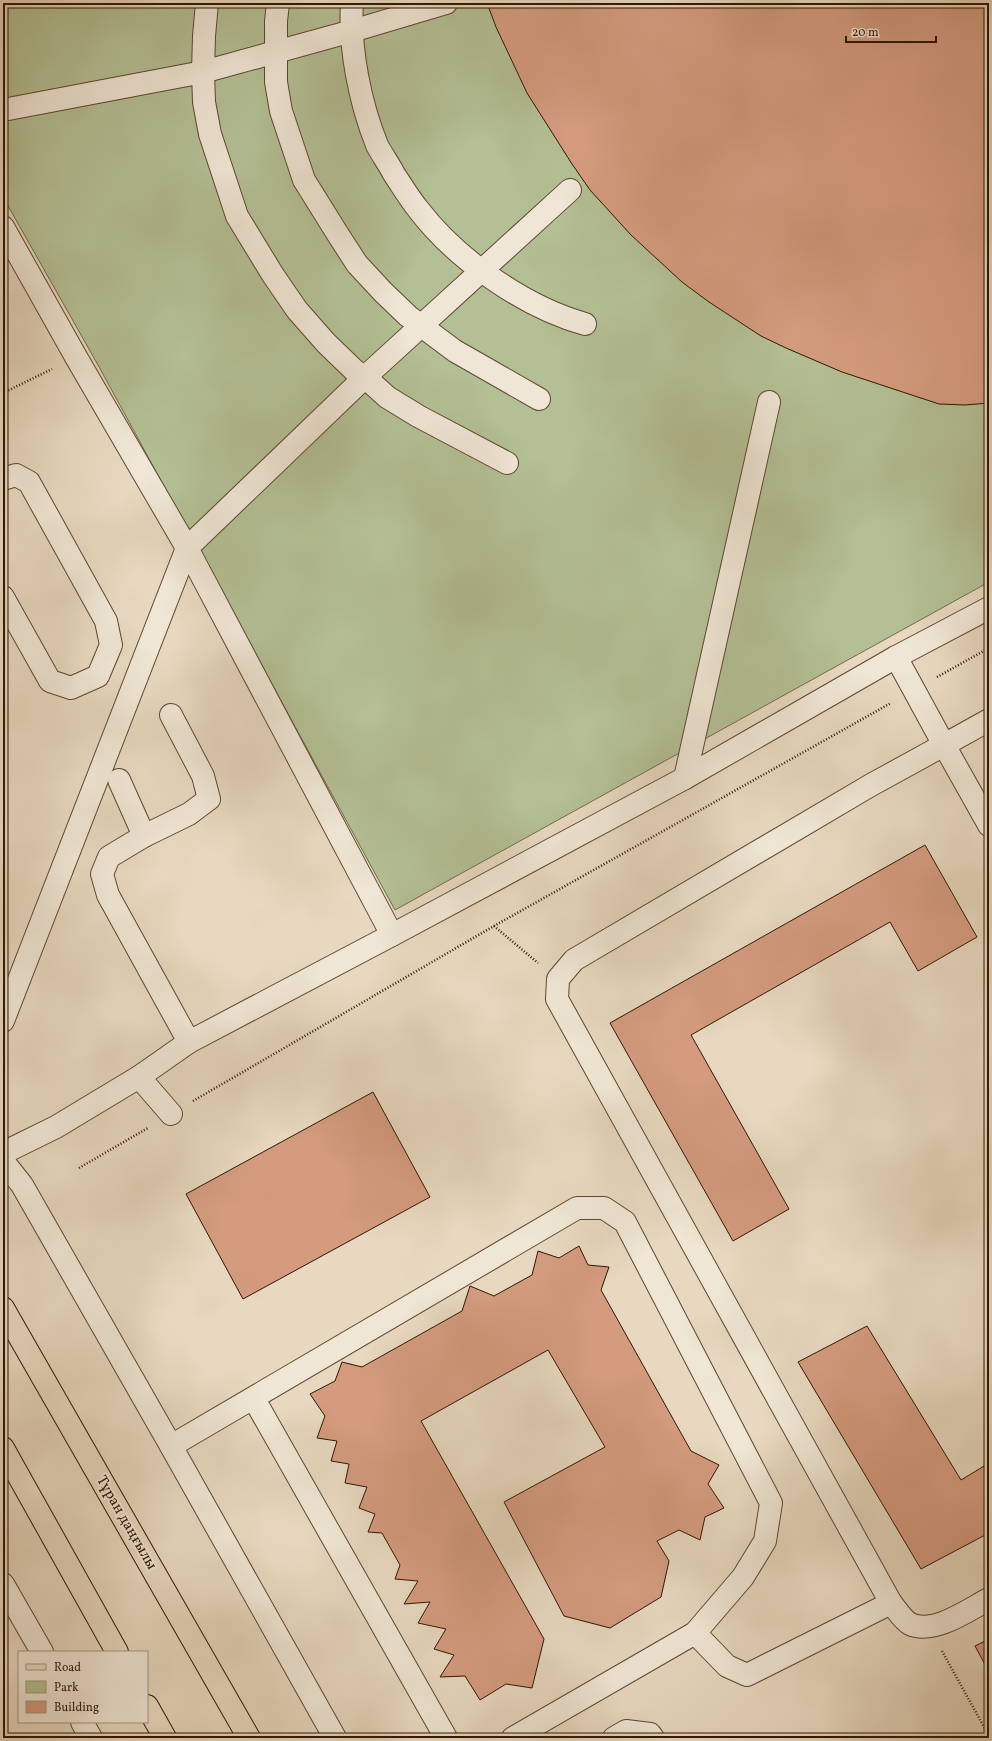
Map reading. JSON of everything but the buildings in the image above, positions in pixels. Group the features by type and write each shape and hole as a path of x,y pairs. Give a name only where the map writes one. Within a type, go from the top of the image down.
{"main road":[{"name":"Тұран даңғылы","path":"3,1308 249,1738"},
{"path":"3,1448 116,1651"},
{"path":"148,1708 165,1738"}],"lane":[{"path":"208,3 204,36 203,72 204,102 210,134 237,216 273,275 297,310 326,343 355,371 365,377 387,397 418,416 507,463"},
{"path":"278,3 276,21 276,82 281,110 304,180 357,264 383,292 421,326 455,351 538,399"},
{"path":"352,3 352,31 362,98 378,146 418,210 456,250 480,270 539,306 563,318 585,324"},
{"path":"3,110 203,72 352,31 446,3"},
{"path":"3,1020 187,548 365,377 480,270 570,190"},
{"path":"3,227 76,358 187,548 392,935"},
{"path":"685,778 769,402"},
{"path":"3,478 16,475 29,482 106,620 111,645 98,676 71,688 50,681 3,598"},
{"path":"3,1153 56,1127 140,1077 189,1042 685,778 896,657 989,608"},
{"path":"896,657 989,825"},
{"path":"171,715 203,776 209,799 189,814 144,836 109,857 102,874 108,895 189,1042"},
{"path":"989,720 871,784 574,960 558,979 557,999 891,1603 909,1624 930,1628 956,1618 989,1599"},
{"path":"119,780 144,836"},
{"path":"140,1077 171,1114"},
{"path":"3,1161 22,1185 335,1738"},
{"path":"171,1446 254,1399 578,1208 604,1208 625,1222 771,1503 765,1542 744,1577 695,1633 513,1738"},
{"path":"254,1399 446,1738"},
{"path":"3,1584 41,1651"},
{"path":"695,1633 727,1666 747,1675 891,1603"},
{"path":"83,1723 91,1738"},
{"path":"614,1738 626,1732 650,1734 653,1738"}],"path":[{"path":"3,393 76,358"},
{"path":"79,1168 494,926 989,648"},
{"path":"494,926 558,979"},
{"path":"930,1628 989,1736"}],"green space":[{"path":"3,3 989,3 989,582 395,910 98,365 3,197"}]}
